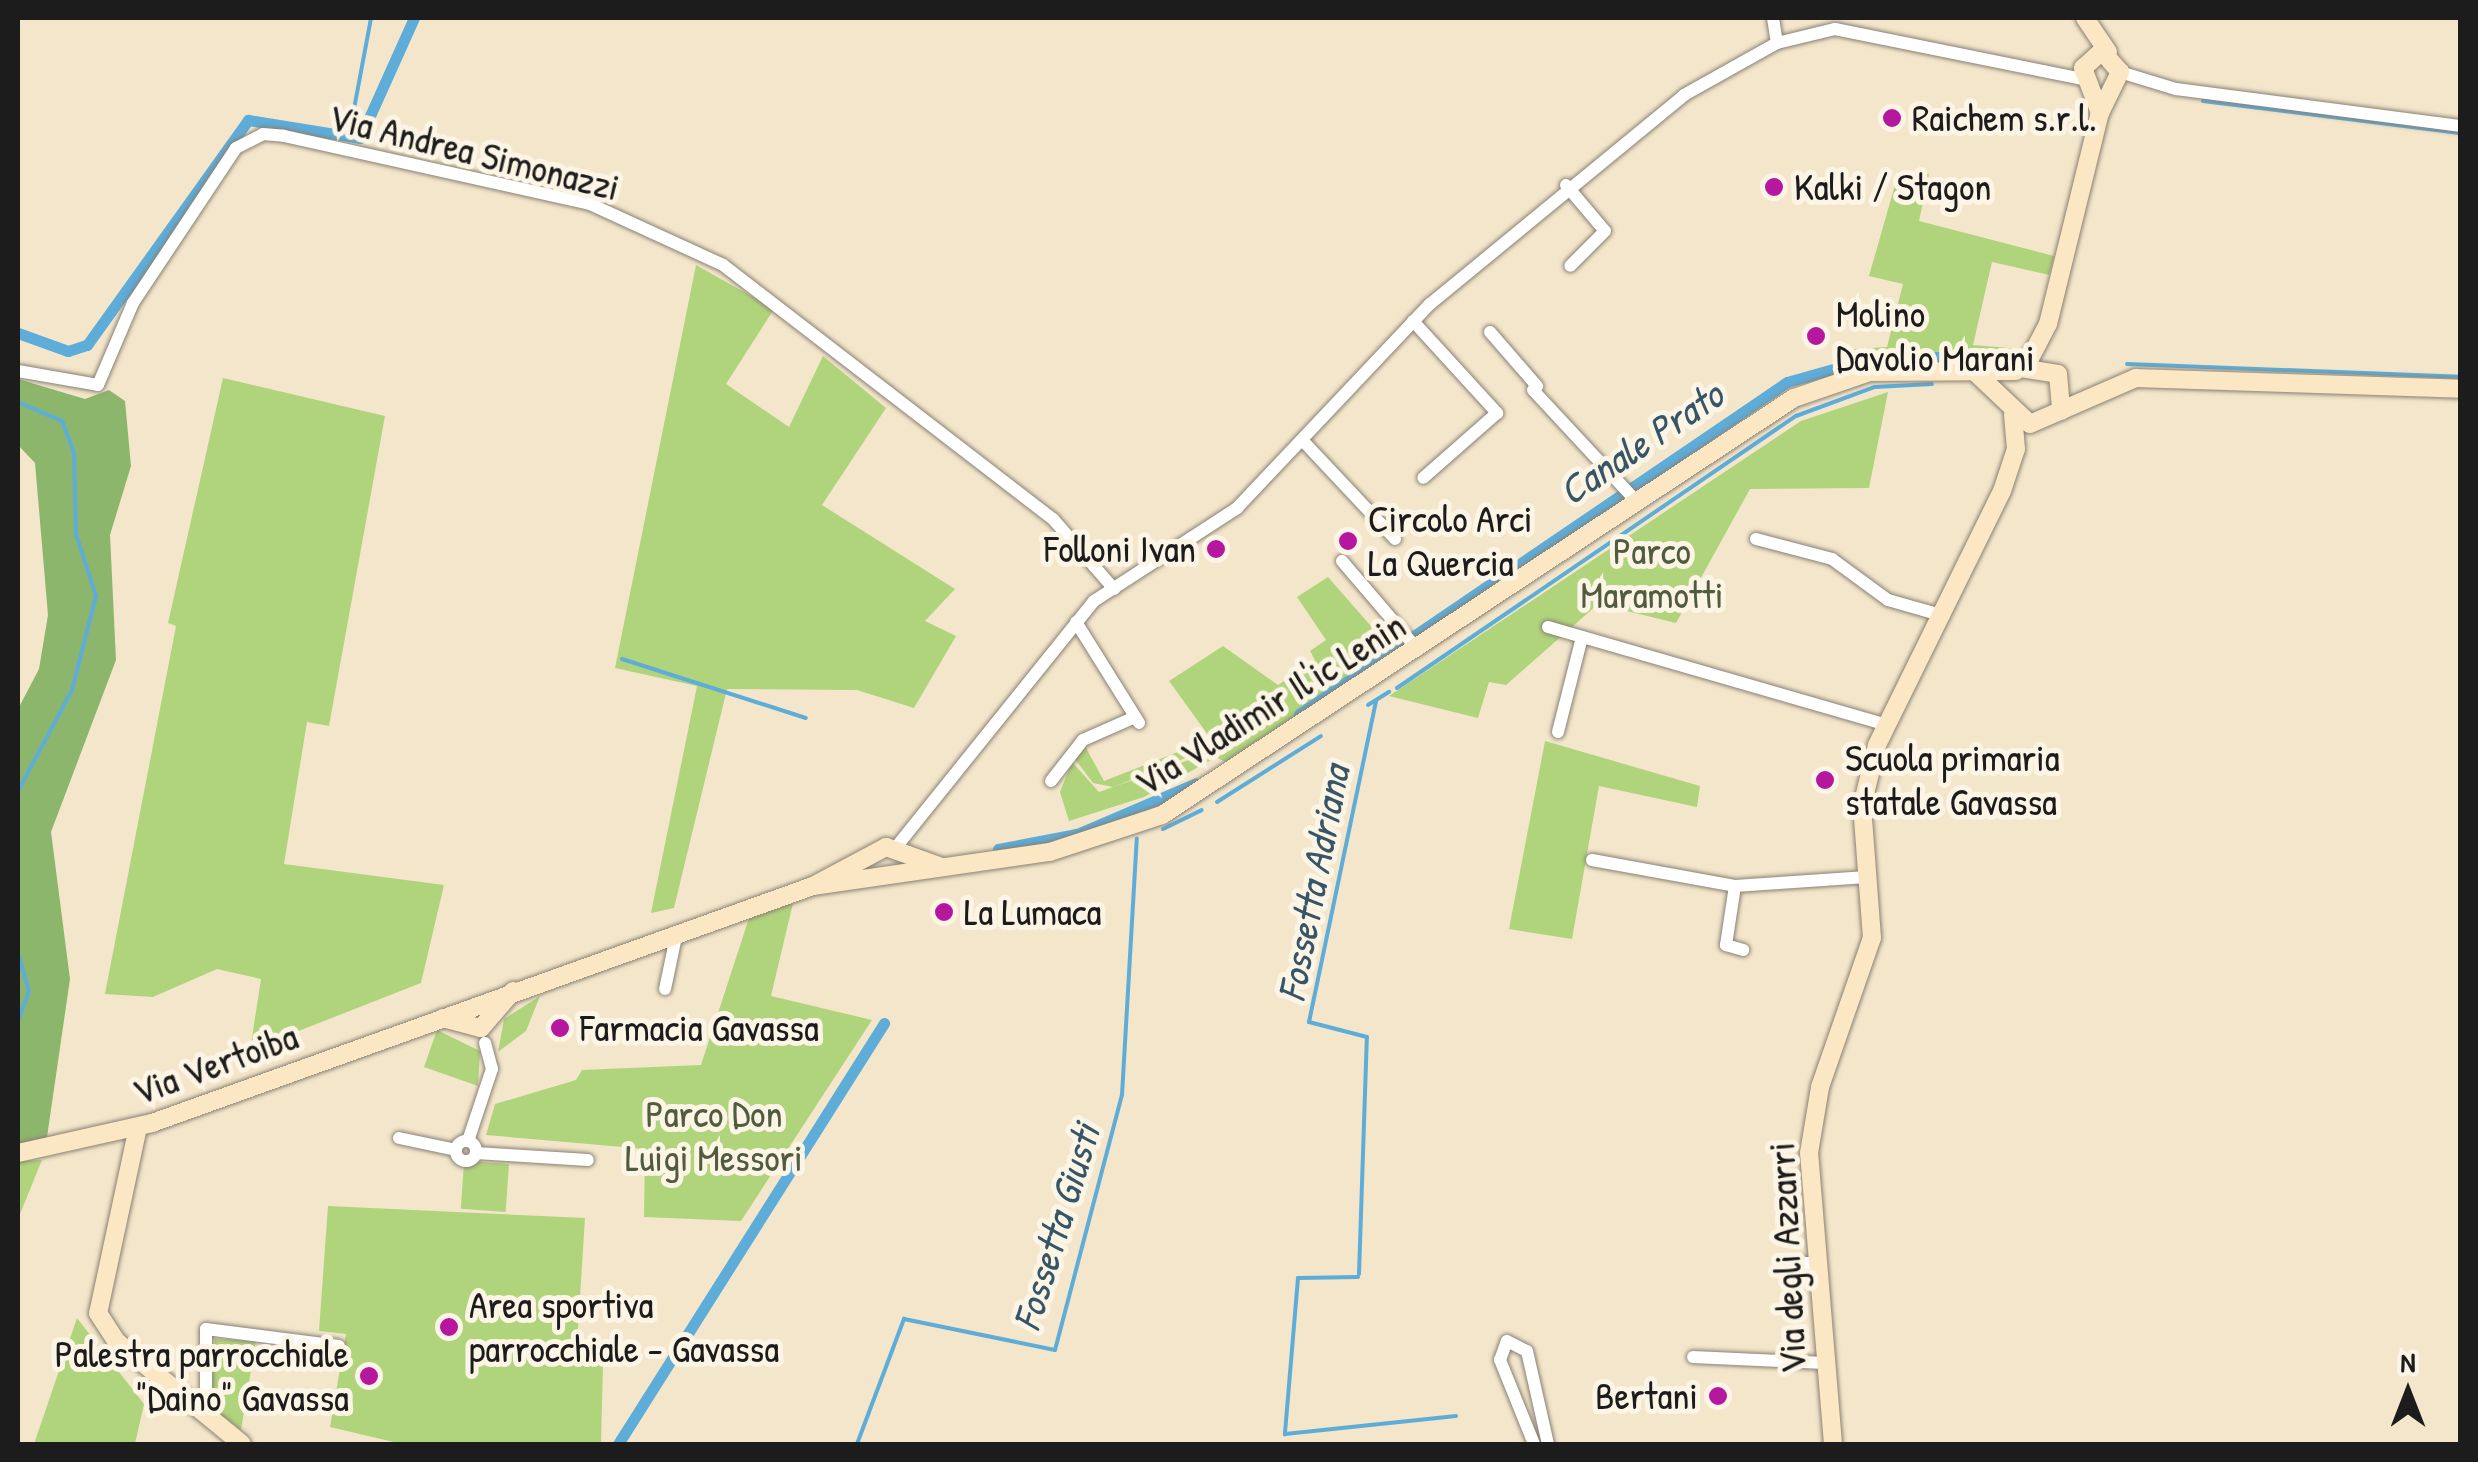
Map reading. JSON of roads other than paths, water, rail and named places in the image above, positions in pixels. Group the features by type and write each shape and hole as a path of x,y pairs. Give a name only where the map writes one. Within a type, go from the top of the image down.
{"main road":[{"path":"2086,21 2108,52 2097,73"},
{"path":"2010,408 2021,369 2048,324 2100,113 2097,73 2086,21"},
{"path":"2048,324 2061,411"},
{"name":"Via Vladimir Il'ic Lenin","path":"813,886 902,878 1070,848 1179,808 1630,494 1824,384 1917,368 1976,373 2021,369 2104,385 2154,377 2460,389"},
{"path":"1976,373 2010,408 2040,424"},
{"name":"Via Vladimir Il'ic Lenin","path":"2040,424 2104,385"},
{"name":"Via degli Azzarri","path":"2010,408 2016,449"},
{"name":"Via degli Azzarri","path":"1833,1444 1816,1263 1812,1122 1870,951 1862,806 1886,725 1944,616 2016,449 2040,424"},
{"path":"478,1023 516,987 677,929 813,886 875,858 903,852 902,878"},
{"name":"Via Vladimir Il'ic Lenin","path":"903,852 948,868"},
{"path":"875,858 881,878"},
{"name":"Via Vertoiba","path":"18,1153 48,1151 138,1127 431,1018 478,1023"},
{"path":"138,1127 98,1313 117,1342 233,1441"}],"street":[{"path":"1774,18 1777,43"},
{"path":"903,852 1076,622 1114,588 1237,508 1304,442 1413,321 1566,185 1656,113 1777,43 1853,31 2043,74 2097,73 2176,89 2460,126"},
{"name":"Via Andrea Simonazzi","path":"18,372 98,385 133,304 229,157 250,137 284,136 590,204 723,265 1053,519 1114,588"},
{"path":"1566,185 1605,231 1570,266"},
{"path":"1413,321 1498,413 1424,478"},
{"path":"1490,332 1534,388 1630,494"},
{"path":"1304,442 1395,539"},
{"path":"1756,539 1832,559 1888,600 1944,616"},
{"name":"Via Vladimir Il'ic Lenin","path":"1342,561 1414,646"},
{"path":"1051,781 1083,740 1137,720 1076,622"},
{"path":"1548,628 1886,725"},
{"path":"1558,732 1582,638"},
{"path":"1592,860 1735,886 1867,878"},
{"path":"1735,886 1726,945 1743,950"},
{"path":"665,989 677,929"},
{"path":"478,1023 492,1068 462,1146 467,1161 476,1153 588,1160"},
{"path":"400,1138 462,1146"},
{"path":"1795,1263 1816,1263"},
{"path":"196,1407 206,1391 206,1329 339,1346"},
{"path":"1534,1444 1500,1360 1508,1341 1527,1350 1548,1444"},
{"path":"1693,1357 1824,1363"}],"waterway":[{"path":"351,125 371,18"},
{"path":"18,333 68,351 87,345 248,120 360,138 414,18"},
{"path":"2203,101 2460,133"},
{"name":"Canale Prato","path":"1299,714 1787,382 1876,357 1977,357"},
{"path":"2127,364 2460,377"},
{"name":"Fossetta Giusti","path":"1397,688 1796,416 1875,387 1932,384"},
{"path":"18,402 62,421 74,453 76,534 96,596 72,690 18,791"},
{"path":"622,659 806,718"},
{"name":"Fossetta Giusti","path":"1368,705 1389,692"},
{"name":"Fossetta Adriana","path":"1359,1274 1367,1037 1309,1022 1376,700"},
{"name":"Fossetta Giusti","path":"1217,802 1321,736"},
{"name":"Canale Prato","path":"998,849 1077,834 1196,783"},
{"name":"Fossetta Giusti","path":"1163,829 1202,810"},
{"name":"Fossetta Giusti","path":"857,1444 904,1319 1055,1350 1122,1095 1137,838"},
{"path":"18,953 29,991 18,1021"},
{"name":"Canale Prato","path":"618,1444 884,1023"},
{"name":"Fossetta Adriana","path":"1358,1277 1298,1278 1285,1434 1456,1416"}],"place":[{"name":"Raichem s.r.l.","path":"1892,118"},
{"name":"Kalki / Stagon","path":"1774,187"},
{"name":"Molino Davolio Marani","path":"1816,336"},
{"name":"Circolo Arci La Quercia","path":"1348,541"},
{"name":"Folloni Ivan","path":"1216,549"},
{"name":"Scuola primaria statale Gavassa","path":"1825,780"},
{"name":"La Lumaca","path":"944,912"},
{"name":"Farmacia Gavassa","path":"560,1028"},
{"name":"Area sportiva parrocchiale - Gavassa","path":"449,1327"},
{"name":"Palestra parrocchiale \"Daino\" Gavassa","path":"369,1376"},
{"name":"Bertani","path":"1718,1396"}],"park label":[{"name":"Parco Maramotti","path":"1652,573"},
{"name":"Parco Don Luigi Messori","path":"714,1136"}]}
